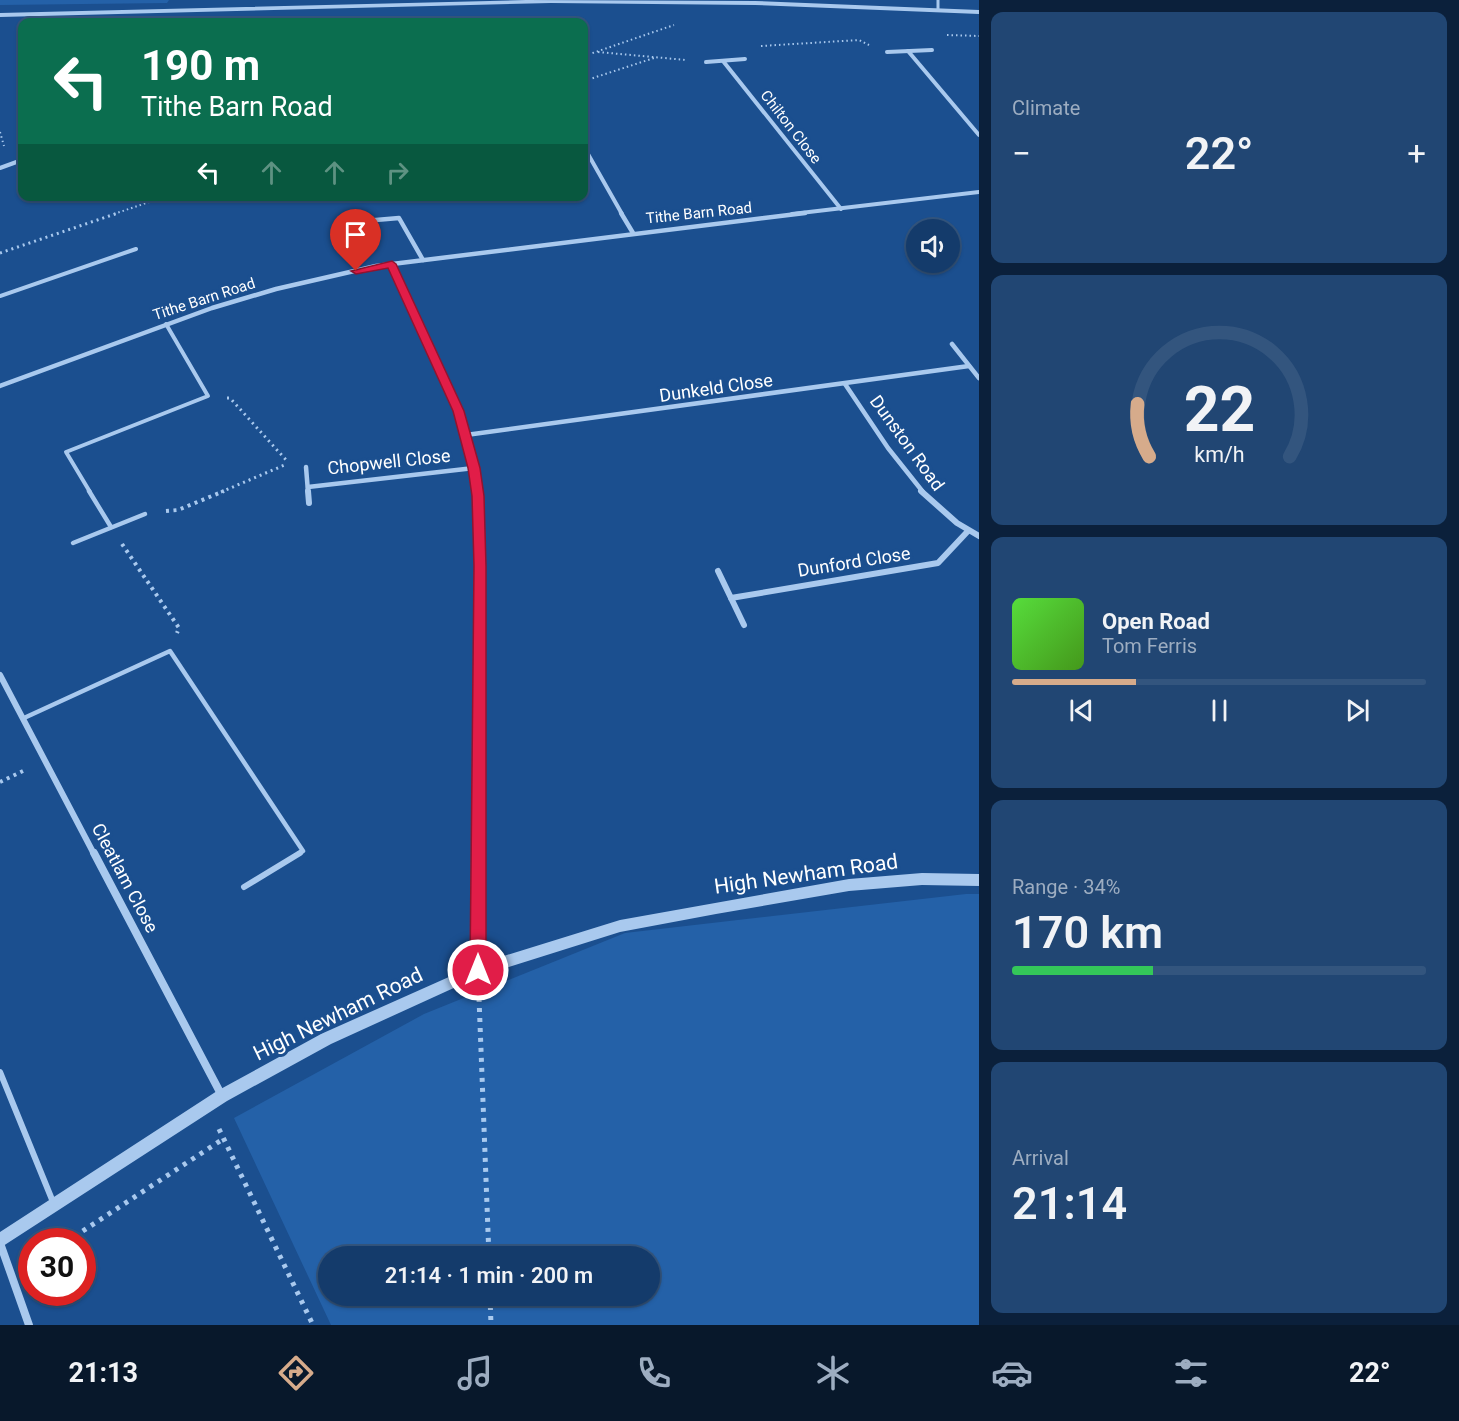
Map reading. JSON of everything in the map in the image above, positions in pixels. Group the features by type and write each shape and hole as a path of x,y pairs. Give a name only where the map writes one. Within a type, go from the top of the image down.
{"street":[{"path":"0,22 2,15 551,1 754,3 979,12"},
{"path":"887,52 932,50"},
{"path":"908,51 979,135"},
{"path":"706,62 745,59"},
{"name":"Chilton Close","path":"723,60 841,209"},
{"path":"588,154 633,233"},
{"path":"0,168 18,161"},
{"name":"Tithe Barn Road","path":"0,386 166,324 276,289 392,264 979,192"},
{"path":"341,224 399,218 423,260"},
{"path":"392,264 450,389 466,435 478,496 480,566 478,970"},
{"path":"952,344 979,378"},
{"name":"Dunkeld Close","path":"466,435 969,366"},
{"name":"Dunston Road","path":"845,384 909,474 937,509 979,537"},
{"name":"Chopwell Close","path":"306,467 309,503"},
{"name":"Chopwell Close","path":"308,486 474,468"},
{"name":"Dunford Close","path":"731,598 938,563 968,531"},
{"path":"718,571 744,625"},
{"name":"Cleatlam Close","path":"0,675 222,1096"},
{"name":"High Newham Road","path":"0,1242 222,1096 326,1039 478,970 620,926 716,908 849,885 922,879 979,880"},
{"path":"0,1242 29,1325"}],"lane":[{"path":"938,0 938,9"},
{"path":"0,296 136,249"},
{"path":"111,527 66,452 208,396 166,324"},
{"path":"73,543 145,513"},
{"path":"24,718 170,651 303,851 243,887"},
{"path":"0,1072 54,1205"}],"path":[{"path":"588,54 682,22"},
{"path":"932,50 930,46 944,35 979,36"},
{"path":"745,59 755,46 859,40 887,52"},
{"path":"594,52 706,62"},
{"path":"588,80 656,57"},
{"path":"0,253 152,201"},
{"path":"145,513 178,510 290,462 283,459 230,398 208,396"},
{"path":"111,527 178,628 170,651"},
{"path":"0,782 25,770"},
{"path":"478,970 489,1246"},
{"path":"208,1106 313,1325"},
{"path":"87,1228 223,1139"},
{"path":"490,1306 491,1325"}],"shaded area":[{"path":"0,0 169,0 167,3 0,5"},
{"path":"979,894 979,1325 331,1325 322,1306 660,1306 660,1246 318,1246 318,1297 234,1118 424,1014 625,933"}],"route":[{"path":"356,271 392,264 459,411 474,468 478,496 480,566 478,970"}]}
